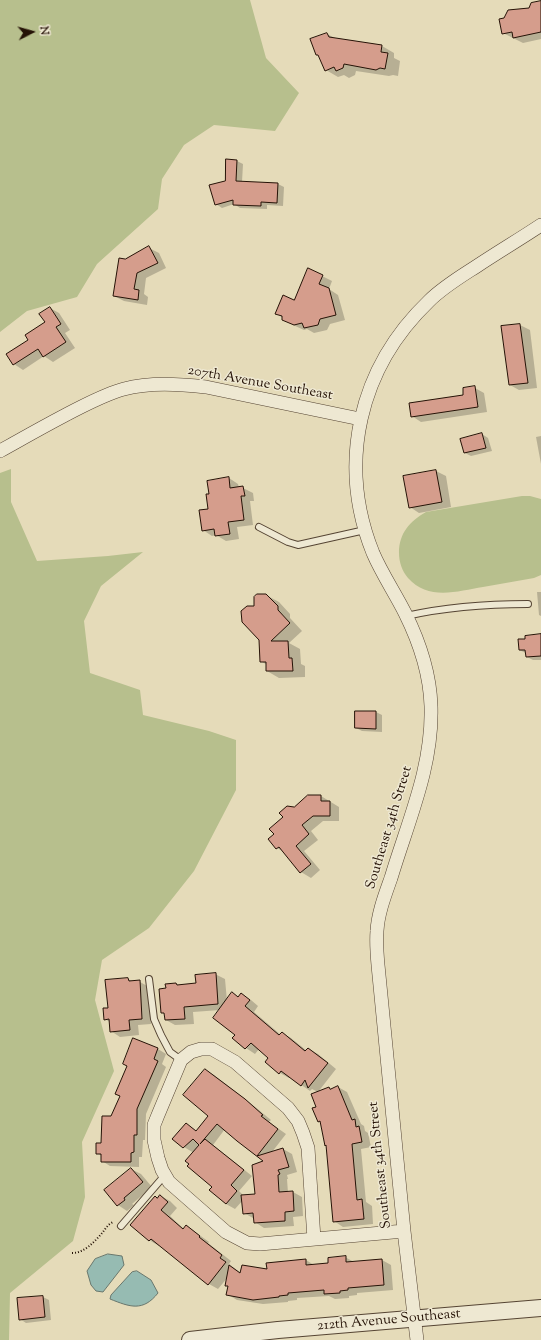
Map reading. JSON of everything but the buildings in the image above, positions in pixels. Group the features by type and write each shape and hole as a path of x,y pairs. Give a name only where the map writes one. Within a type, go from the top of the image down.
{"street":[{"name":"Southeast 34th Street","path":"417,1340 404,1231 379,973 377,930 381,909 398,854 419,795 426,767 430,735 431,706 429,685 424,661 415,635 374,554 365,530 359,501 356,473 356,448 360,419 370,388 381,363 398,335 412,318 430,299 453,281 541,225"},
{"name":"207th Avenue Southeast","path":"1,448 62,416 105,396 124,389 141,386 189,385 206,387 360,419"},
{"path":"314,1239 308,1148 298,1121 288,1108 235,1062 212,1049 201,1049 191,1052 181,1060 154,1125 154,1140 162,1170 169,1182 226,1232 247,1243 260,1244 404,1231"},
{"name":"212th Avenue Southeast","path":"190,1340 220,1338 278,1330 541,1308"}],"lane":[{"path":"259,527 288,542 298,545 365,530"},
{"path":"406,616 437,610 493,605 528,604"},
{"path":"149,979 154,1019 170,1052 181,1060"},
{"path":"122,1225 165,1175"}],"path":[{"path":"72,1253 84,1251 111,1222 114,1221 122,1225"}],"green space":[{"path":"0,0 250,0 266,58 299,93 275,131 214,125 184,145 162,179 158,209 97,264 77,297 27,311 0,332"},
{"path":"11,469 11,502 37,561 143,552 101,586 84,621 90,673 140,690 143,715 209,731 236,740 236,790 194,871 149,928 102,960 95,1000 114,1071 82,1142 85,1197 73,1241 10,1293 9,1340 0,1340 0,473"},
{"path":"522,496 530,496 541,499 541,575 534,578 464,591 444,593 425,590 408,578 403,569 399,553 403,534 406,528 415,519 426,512"}],"water":[{"path":"108,1254 122,1256 124,1265 103,1292 96,1291 91,1285 87,1271 95,1259"},
{"path":"137,1271 151,1280 158,1293 147,1303 136,1306 130,1306 110,1299 111,1295 132,1272"}]}
